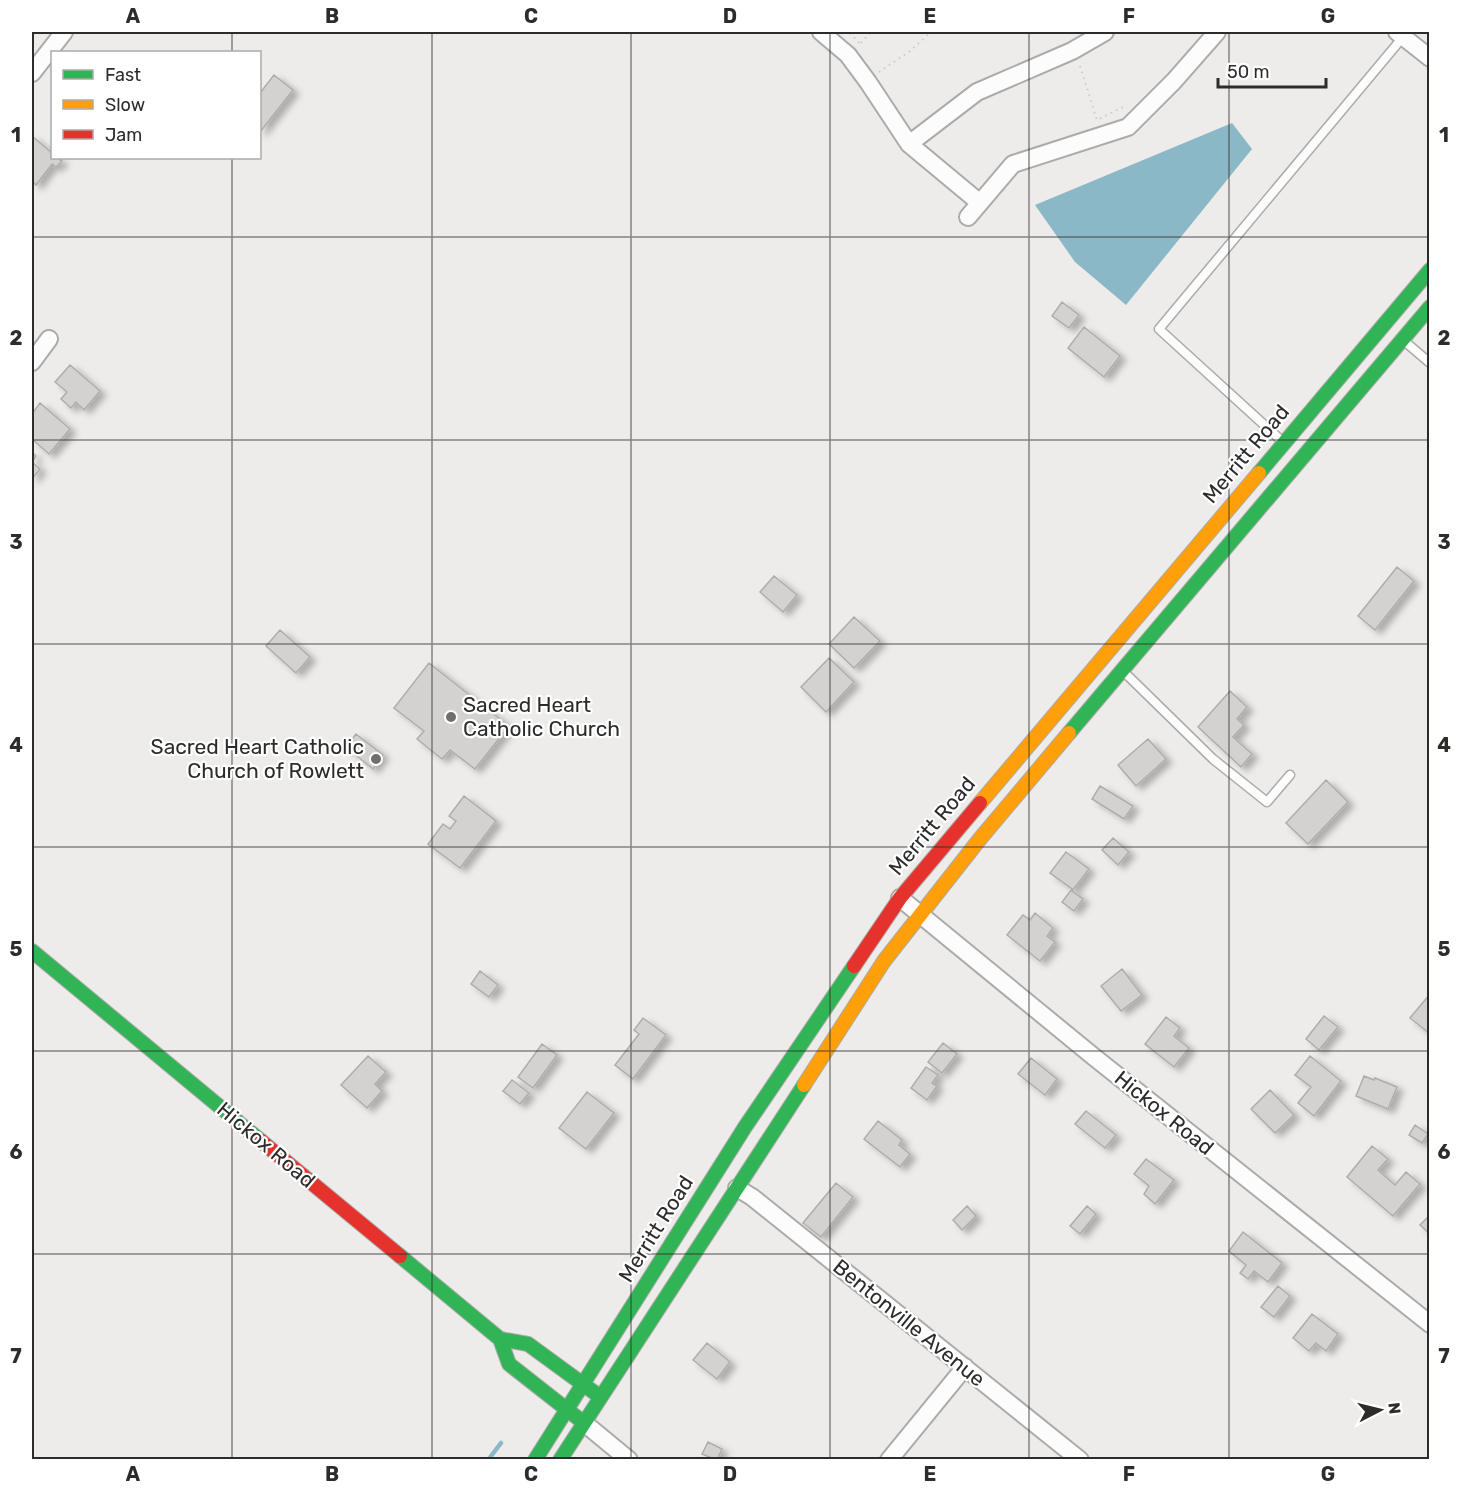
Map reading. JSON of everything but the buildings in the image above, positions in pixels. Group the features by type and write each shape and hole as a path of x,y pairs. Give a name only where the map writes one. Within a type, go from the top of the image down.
{"street":[{"path":"32,73 63,32"},
{"path":"821,32 848,55 909,144 980,203"},
{"path":"909,144 977,92 1076,49 1105,32"},
{"path":"968,217 1012,164 1128,127 1174,81 1217,32"},
{"path":"1400,34 1430,58"},
{"name":"Merritt Road","path":"535,1460 745,1127 900,898 1430,270"},
{"path":"560,1460 884,961 918,915 1430,307"},
{"path":"32,361 50,339"},
{"name":"Hickox Road","path":"900,898 918,915 1430,1324"},
{"name":"Hickox Road","path":"32,951 500,1339 528,1344 601,1397"},
{"name":"Bentonville Avenue","path":"737,1188 752,1197 1080,1460"},
{"name":"Hickox Road","path":"500,1339 509,1364 583,1422"},
{"path":"889,1460 965,1367"},
{"path":"583,1422 629,1460"}],"lane":[{"path":"1283,442 1159,329 1400,34"},
{"path":"1402,339 1430,363"},
{"path":"1122,670 1213,759 1267,802 1290,775"}],"path":[{"path":"860,43 871,32"},
{"path":"879,72 910,51 931,32"},
{"path":"1076,49 1097,120 1131,103"}],"water":[{"path":"1232,123 1252,149 1126,305 1075,262 1035,205"}],"waterway":[{"path":"488,1460 501,1443"}],"traffic: fast":[{"path":"1259,473 1430,270"},
{"path":"1069,733 1430,307"},
{"path":"32,951 261,1141"},
{"path":"535,1460 745,1127 854,966"},
{"path":"560,1460 804,1085"},
{"path":"400,1256 500,1339 528,1344 595,1393"},
{"path":"500,1339 509,1364 579,1419"}],"traffic: slow":[{"path":"980,803 1259,473"},
{"path":"804,1085 884,961 979,840 1069,733"}],"traffic: jam":[{"path":"854,966 900,898 980,803"},
{"path":"261,1141 400,1256"}],"place":[{"name":"Sacred Heart Catholic Church","path":"451,717"},
{"name":"Sacred Heart Catholic Church of Rowlett","path":"376,759"}]}
